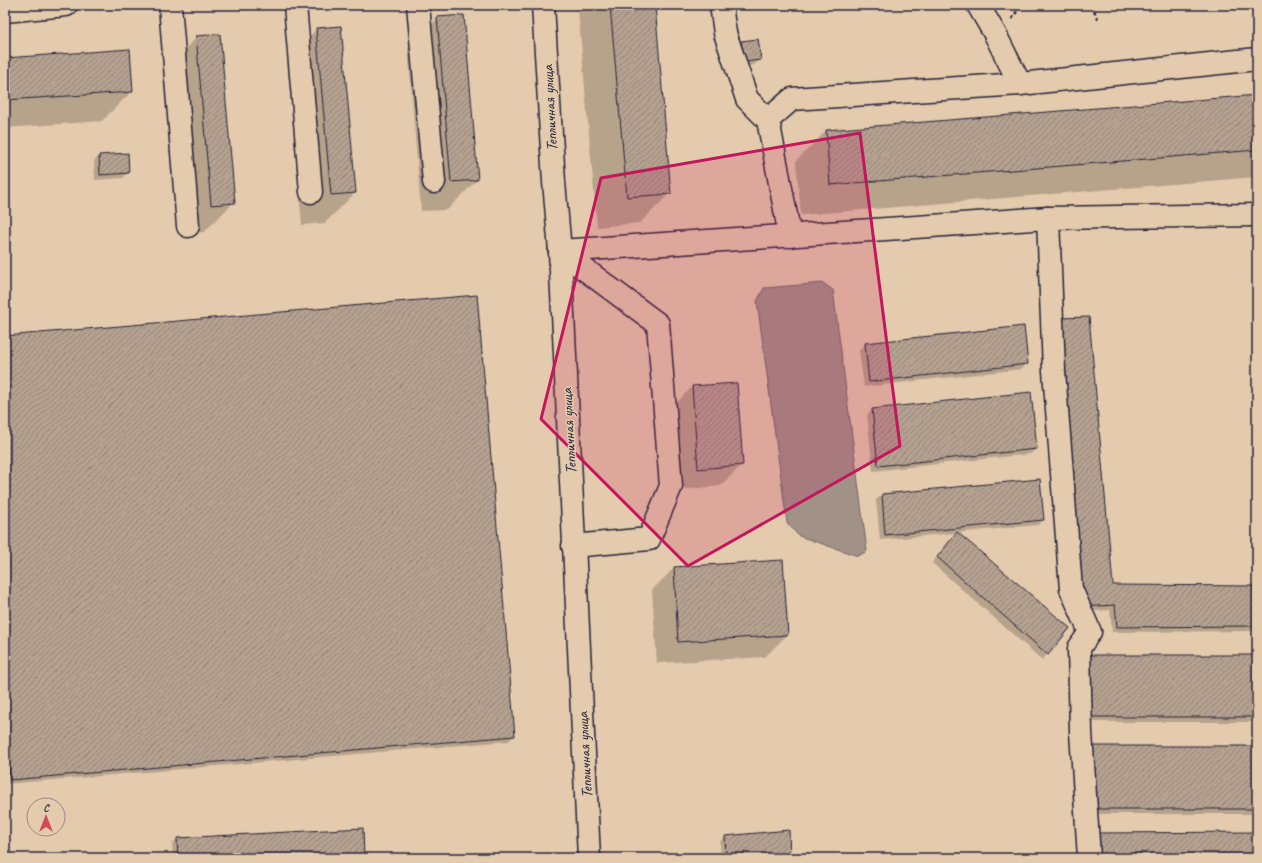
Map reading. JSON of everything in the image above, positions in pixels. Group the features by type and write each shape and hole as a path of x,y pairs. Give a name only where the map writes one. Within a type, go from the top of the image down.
{"street":[{"path":"5,11 66,5"},
{"path":"170,5 188,226"},
{"path":"295,5 311,192"},
{"path":"418,5 434,182"},
{"name":"Тепличная улица","path":"543,5 554,182 560,251 589,858"},
{"path":"721,5 725,33 747,99 768,120 790,236"},
{"path":"978,5 995,34 1020,84"},
{"path":"768,120 792,99 1020,84 1257,59"},
{"path":"560,251 1048,218 1257,215"},
{"path":"1048,218 1054,371 1071,589 1090,632 1079,648 1081,732 1089,858"},
{"path":"560,251 658,324 671,486 649,539 573,546"}],"path":[{"path":"1092,5 1098,20"}],"highlighted area":[{"path":"860,133 900,446 688,566 541,419 601,178"}],"shaded area":[{"path":"823,283 833,290 867,551 858,556 799,536 787,523 757,301 764,288"}],"building":[{"path":"610,5 655,5 671,194 627,197"},
{"path":"464,15 478,180 451,182 437,17"},
{"path":"341,26 356,193 331,195 316,28"},
{"path":"220,34 235,203 211,205 196,36"},
{"path":"758,39 761,60 744,62 741,41"},
{"path":"130,49 133,92 5,100 5,58"},
{"path":"1257,95 1257,150 830,185 826,130"},
{"path":"128,153 129,173 100,175 99,155"},
{"path":"477,295 515,736 10,780 5,718 5,336"},
{"path":"1089,317 1113,585 1257,586 1257,626 1117,627 1115,605 1082,607 1059,318"},
{"path":"1024,326 1028,364 869,382 865,343"},
{"path":"737,383 743,465 698,469 692,386"},
{"path":"1031,392 1037,449 878,466 872,409"},
{"path":"1040,479 1044,520 885,535 882,494"},
{"path":"957,532 1070,628 1048,655 937,557"},
{"path":"783,560 788,635 678,642 674,567"},
{"path":"1087,655 1257,655 1257,717 1088,717"},
{"path":"1088,746 1257,746 1257,809 1088,809"},
{"path":"363,828 364,858 178,858 177,838"},
{"path":"789,830 790,858 726,858 725,836"},
{"path":"1257,832 1257,858 1097,858 1096,833"}]}
